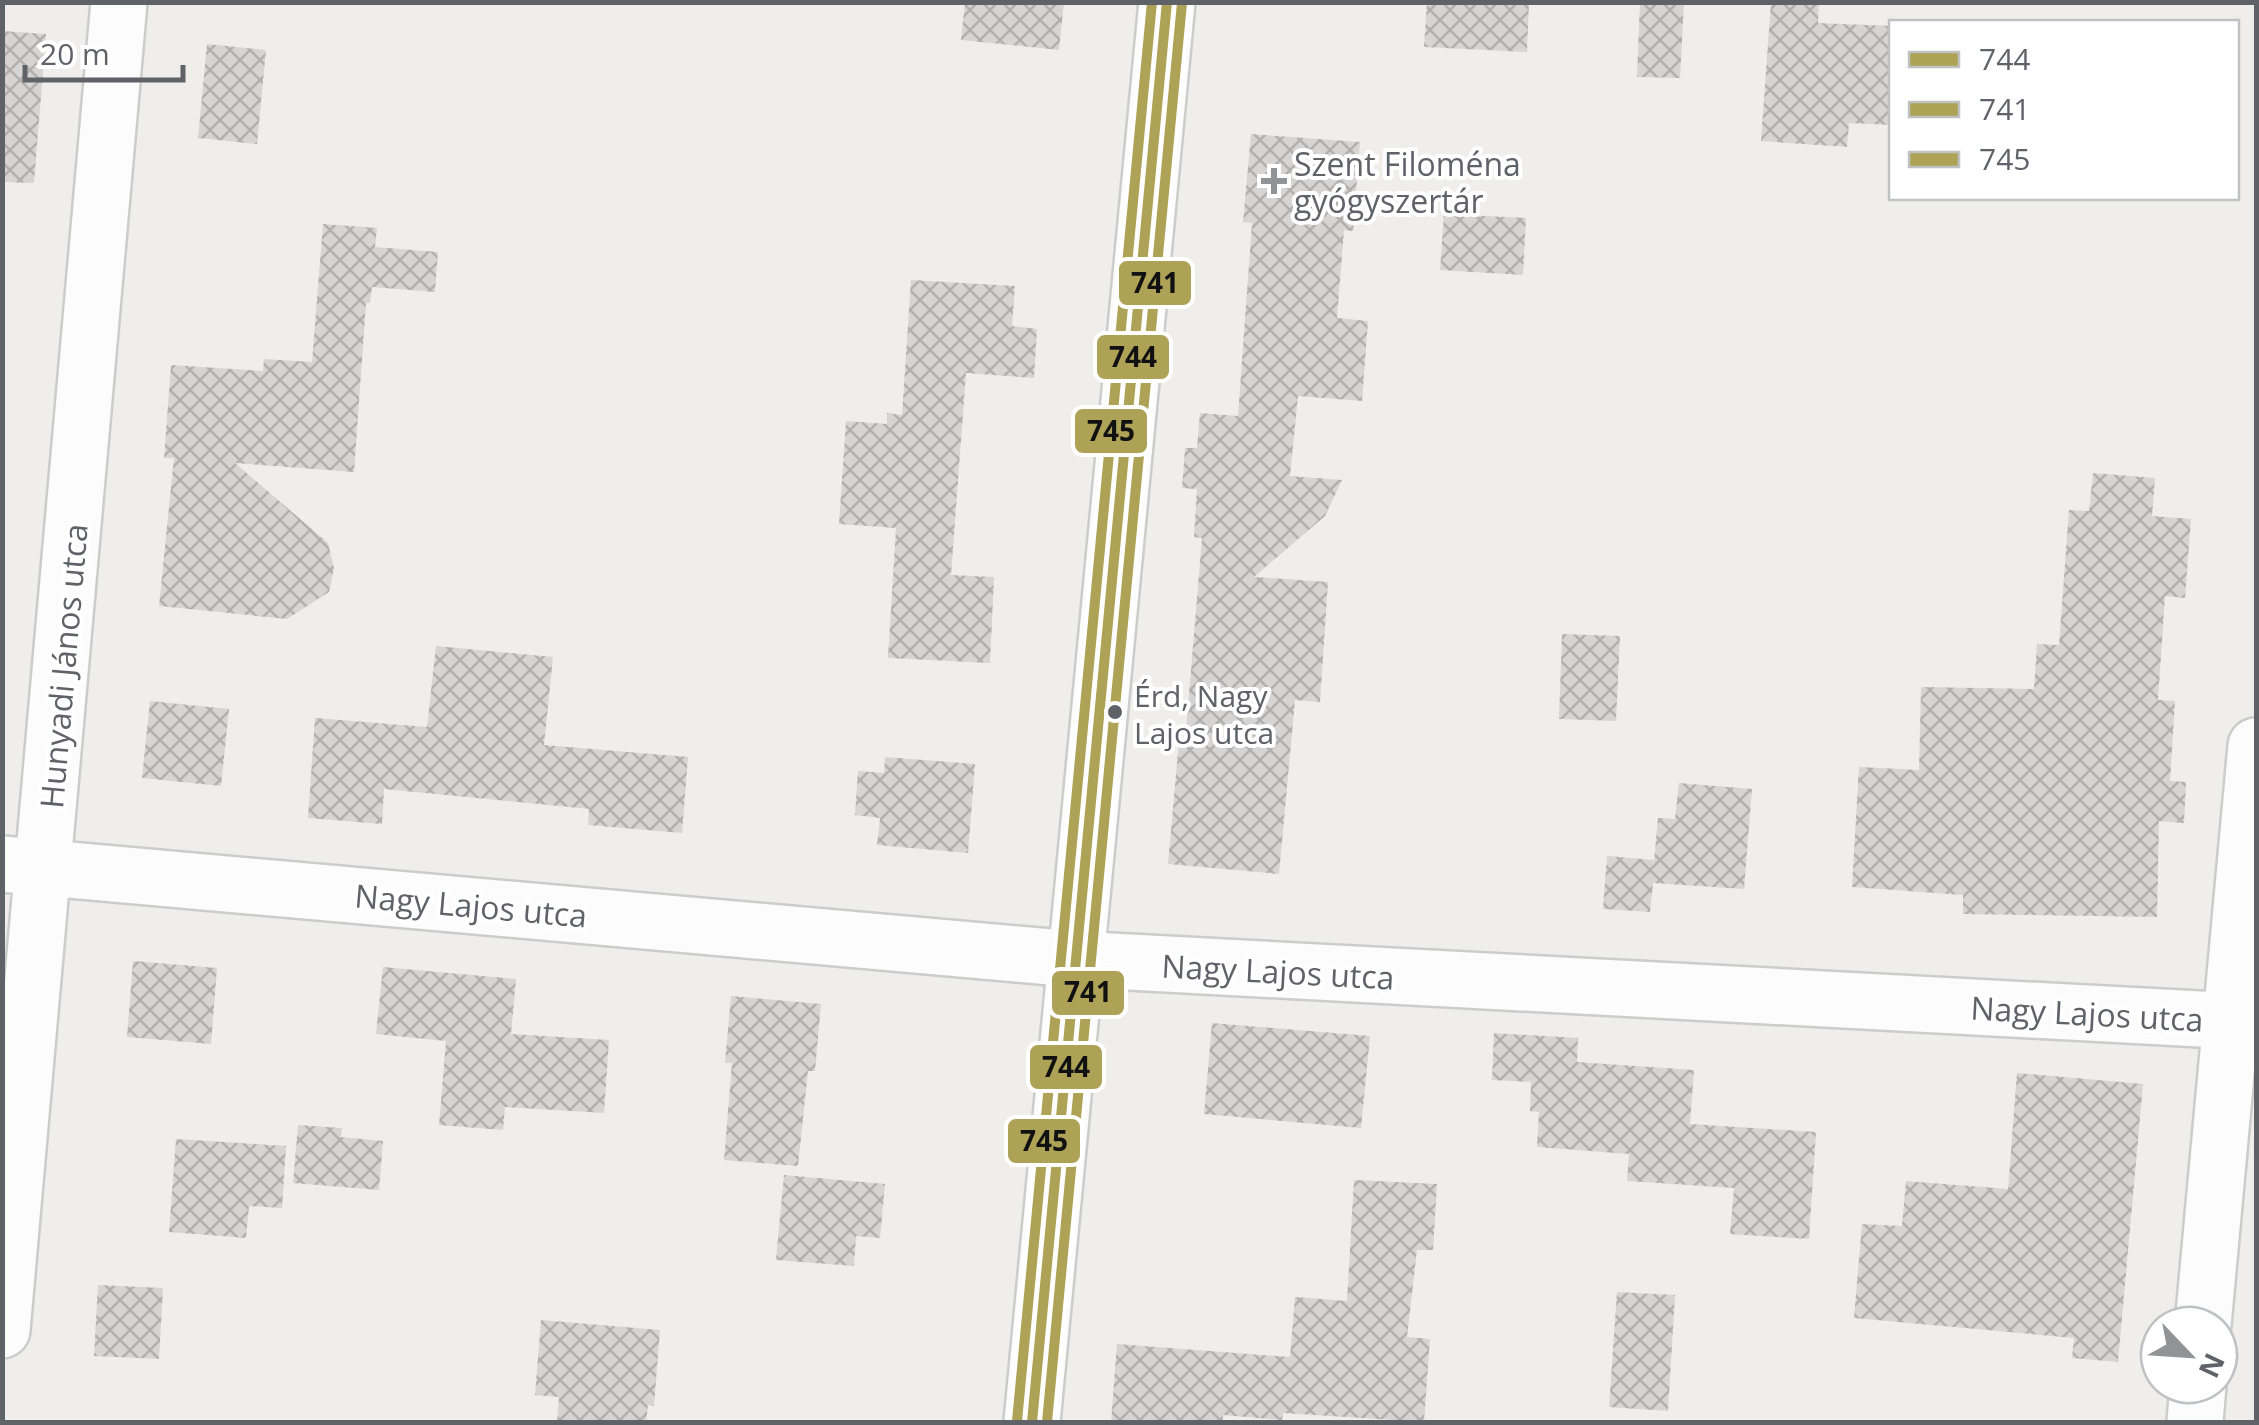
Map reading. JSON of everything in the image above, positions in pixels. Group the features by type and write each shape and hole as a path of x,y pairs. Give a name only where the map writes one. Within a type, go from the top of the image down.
{"street":[{"name":"Hunyadi János utca","path":"2,1330 24,865 119,2"},
{"path":"1032,1422 1073,959 1167,2"},
{"path":"2206,1305 2244,1021 2256,746"},
{"name":"Nagy Lajos utca","path":"24,865 1073,959 2244,1021"}],"building":[{"path":"965,2 1064,2 1059,50 961,40"},
{"path":"1427,2 1529,2 1527,52 1424,47"},
{"path":"1640,2 1684,2 1680,78 1637,77"},
{"path":"1771,2 1819,2 1818,23 1889,26 1889,125 1849,123 1847,147 1761,141"},
{"path":"2,31 46,34 34,183 2,182"},
{"path":"207,44 266,50 257,144 198,138"},
{"path":"1251,134 1360,142 1353,231 1344,230 1337,318 1368,321 1362,401 1298,396 1290,476 1342,480 1325,516 1254,577 1328,582 1320,702 1295,700 1279,874 1168,864 1179,741 1185,742 1202,538 1194,537 1197,489 1182,488 1185,448 1197,448 1200,413 1238,416 1252,223 1243,222"},
{"path":"1444,214 1526,218 1523,275 1440,270"},
{"path":"323,224 377,228 375,247 438,252 435,292 372,287 370,303 366,303 354,472 235,463 328,543 334,568 329,592 287,619 159,606 174,458 164,458 171,365 263,371 264,359 312,362"},
{"path":"911,280 1015,286 1012,326 1037,329 1034,378 966,373 951,575 994,577 990,663 888,658 896,528 839,524 846,421 887,424 887,413 902,415"},
{"path":"2093,473 2155,478 2152,516 2191,519 2185,598 2165,596 2158,700 2175,701 2170,781 2186,782 2184,823 2159,821 2157,917 1963,914 1963,895 1852,887 1859,767 1919,770 1921,687 2034,689 2037,644 2059,645 2069,510 2089,511"},
{"path":"1562,634 1620,636 1616,721 1559,719"},
{"path":"436,646 553,657 544,745 688,757 682,833 588,825 589,809 384,789 382,824 308,818 315,718 427,727"},
{"path":"150,701 229,709 221,786 142,778"},
{"path":"885,757 975,764 968,853 877,845 880,818 855,815 858,771 884,773"},
{"path":"1679,783 1752,789 1744,889 1653,883 1650,912 1603,909 1607,856 1654,860 1653,873 1658,818 1675,819"},
{"path":"133,961 217,968 211,1044 127,1037"},
{"path":"383,967 516,979 511,1034 609,1040 604,1113 505,1107 503,1130 439,1125 446,1041 376,1034"},
{"path":"731,996 821,1004 815,1071 808,1071 798,1166 724,1160 732,1063 725,1063"},
{"path":"1212,1023 1370,1036 1361,1128 1204,1114"},
{"path":"1494,1033 1578,1038 1577,1062 1694,1070 1690,1124 1816,1132 1809,1239 1730,1234 1734,1188 1627,1181 1629,1154 1537,1147 1539,1112 1530,1111 1531,1082 1492,1080"},
{"path":"2017,1073 2143,1084 2118,1362 2072,1358 2074,1338 1854,1318 1862,1224 1902,1226 1906,1181 2008,1189"},
{"path":"298,1125 342,1128 341,1137 383,1141 379,1190 293,1183"},
{"path":"176,1139 286,1146 282,1208 249,1206 246,1238 169,1232"},
{"path":"784,1175 885,1184 880,1238 856,1236 854,1266 776,1260"},
{"path":"1354,1180 1437,1184 1433,1250 1417,1250 1407,1337 1430,1339 1424,1422 1283,1413 1282,1420 1223,1415 1223,1422 1111,1422 1117,1344 1290,1357 1295,1297 1347,1301"},
{"path":"98,1285 163,1288 159,1359 94,1356"},
{"path":"1617,1292 1675,1295 1668,1411 1609,1407"},
{"path":"541,1320 660,1330 654,1406 648,1405 646,1422 557,1422 559,1397 535,1395"}],"transit line":[{"name":"745","path":"1017,1421 1152,2"},
{"name":"744","path":"1032,1422 1167,2"},
{"name":"741","path":"1047,1422 1182,3"}],"place":[{"name":"Szent Filoména gyógyszertár","path":"1274,181"},
{"name":"Érd, Nagy Lajos utca","path":"1115,712"}]}
